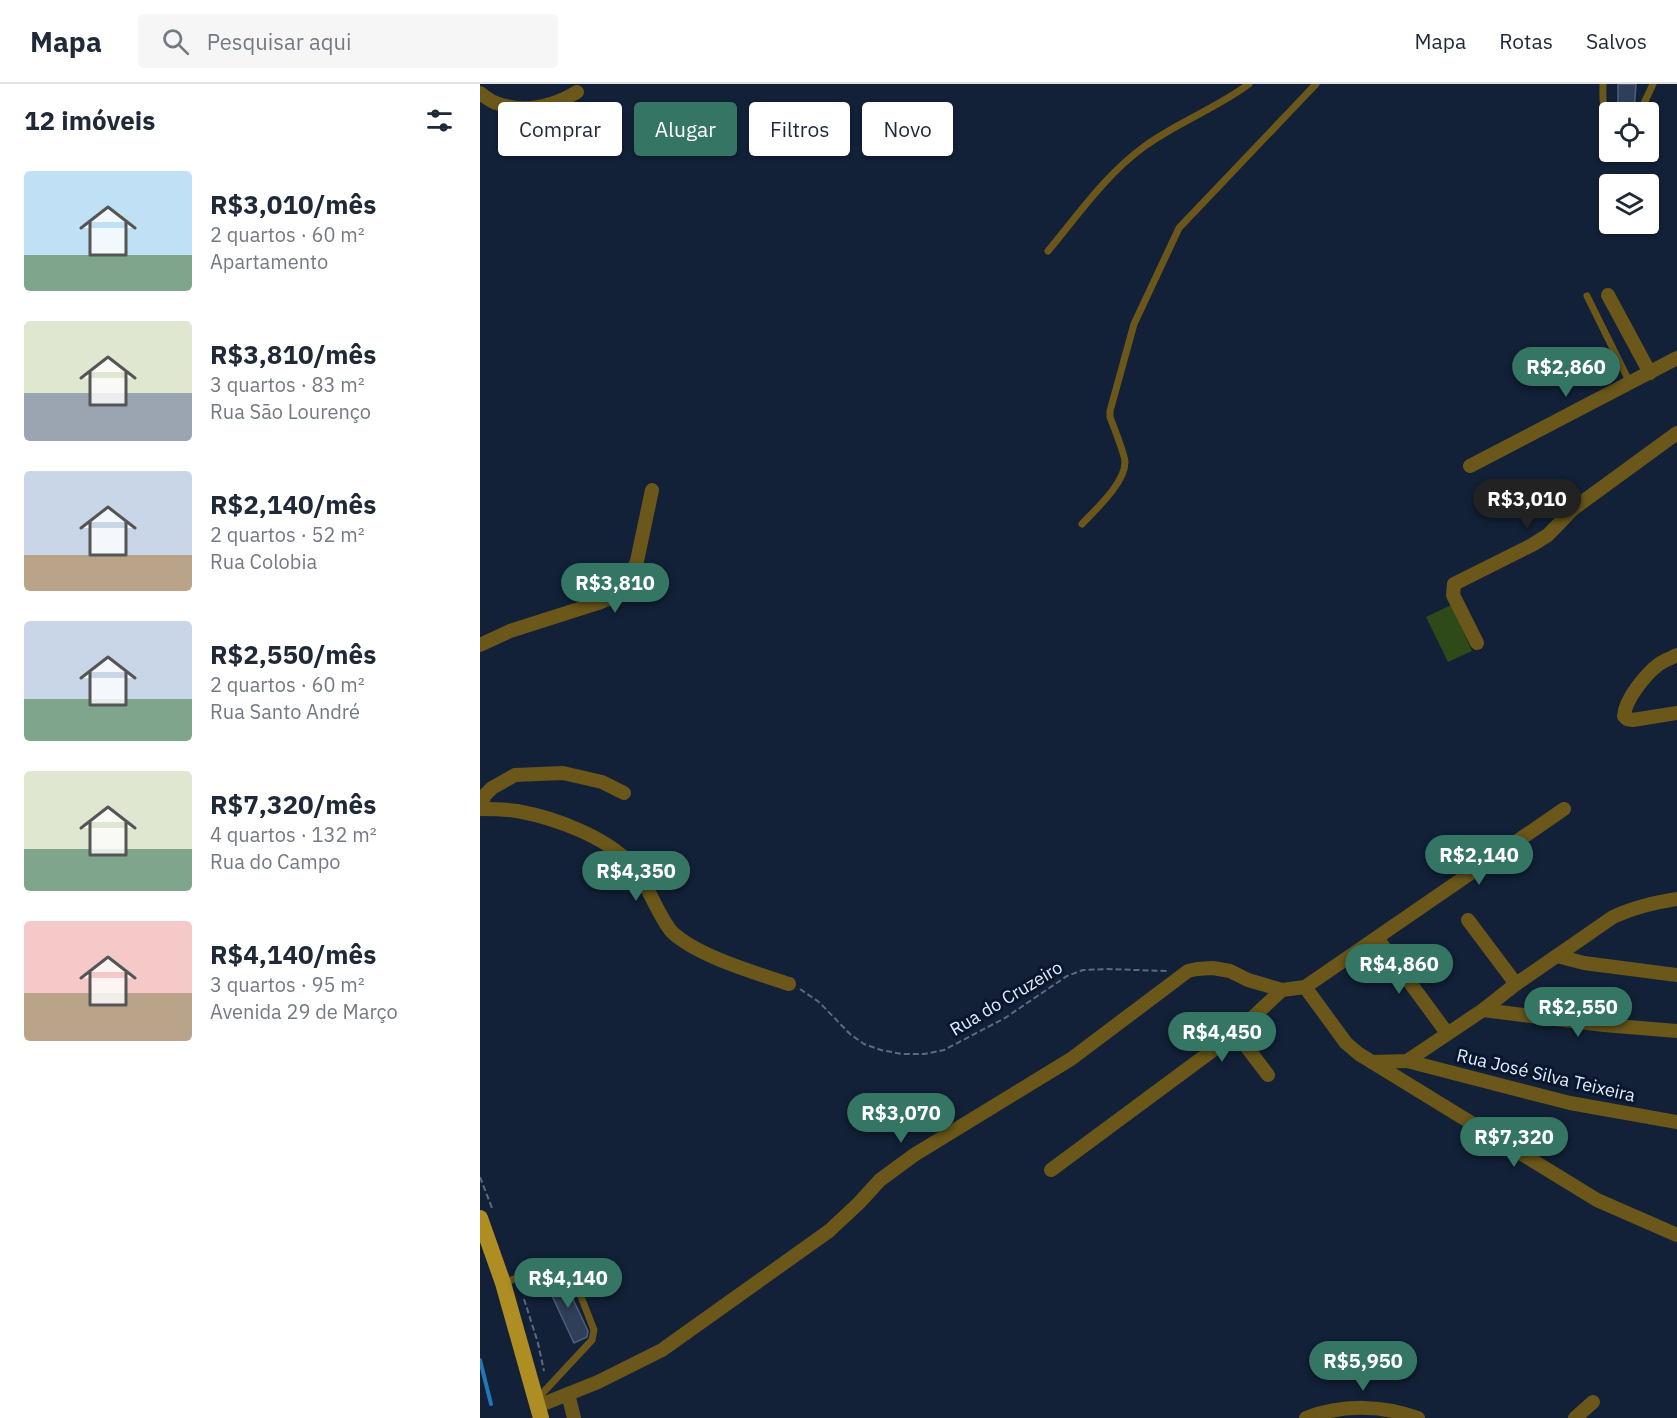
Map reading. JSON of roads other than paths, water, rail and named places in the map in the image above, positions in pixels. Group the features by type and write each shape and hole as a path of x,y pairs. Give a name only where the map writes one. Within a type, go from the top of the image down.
{"main road":[{"path":"480,1218 503,1283 536,1410"}],"street":[{"path":"480,93 495,103 528,110 561,102 577,92"},
{"path":"1608,296 1650,373"},
{"path":"1470,466 1677,358"},
{"path":"1477,644 1453,595 1454,584 1548,535 1573,509 1677,433"},
{"path":"480,645 510,631 609,599 619,592 637,561 652,490"},
{"path":"1677,655 1661,662 1650,671 1628,700 1624,708 1624,716 1633,720 1677,713"},
{"path":"624,793 603,782 563,772 515,775 492,788 485,795 480,808 517,811 554,821 606,843 624,856 637,872 670,930 684,942 733,964 789,984"},
{"path":"536,1410 662,1350 829,1231 880,1180 914,1155 1071,1059 1188,971 1213,968 1230,971 1248,980 1282,990 1305,987 1564,809"},
{"path":"1407,1061 1613,917 1646,904 1677,899"},
{"path":"1468,920 1516,984"},
{"path":"1377,938 1447,1033"},
{"path":"1557,956 1584,963 1677,975"},
{"path":"1305,987 1346,1043 1372,1062 1597,1200 1677,1235"},
{"path":"1051,1170 1236,1033 1282,990"},
{"path":"1483,1010 1604,1025 1677,1031"},
{"path":"1236,1033 1268,1076"},
{"name":"Rua José Silva Teixeira","path":"1372,1062 1407,1061 1570,1103 1677,1122"},
{"path":"568,1394 574,1418"},
{"path":"1575,1418 1593,1402"},
{"path":"1306,1418 1346,1408 1372,1407 1418,1418"}],"lane":[{"path":"1048,251 1102,186 1145,146 1249,84"},
{"path":"1082,524 1115,488 1122,475 1125,461 1110,411 1134,324 1179,228 1316,84"},
{"path":"1603,84 1603,102"},
{"path":"1645,102 1653,84"},
{"path":"1587,296 1630,383"},
{"path":"503,1283 559,1263 566,1264 570,1268 594,1330 591,1340 536,1410"}],"waterway":[{"path":"480,1360 491,1404"}]}
